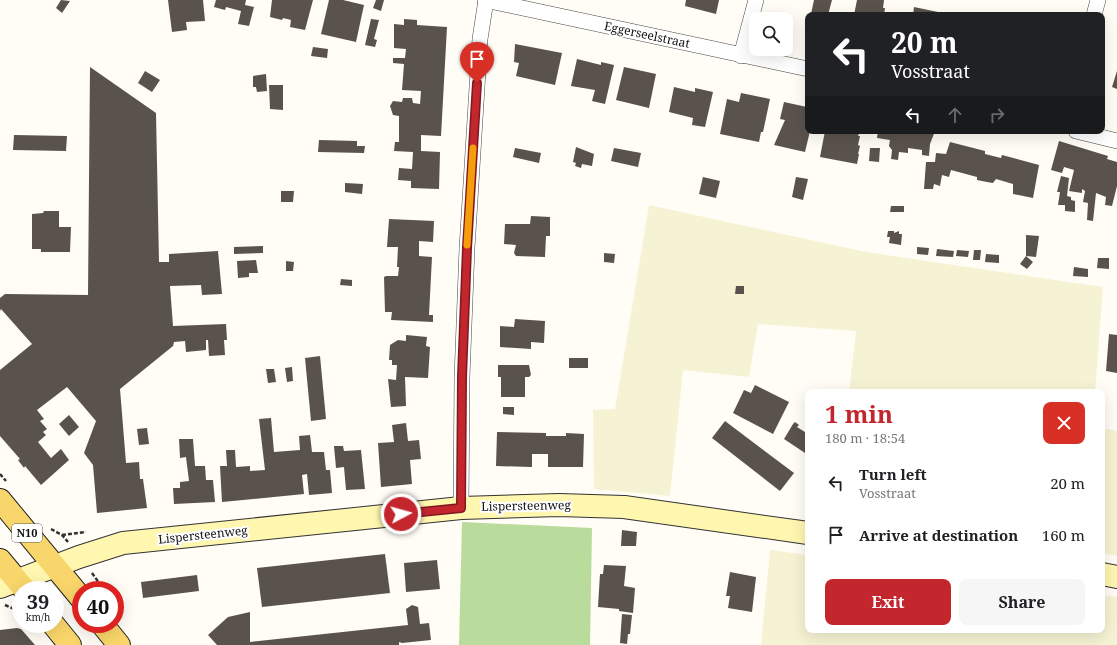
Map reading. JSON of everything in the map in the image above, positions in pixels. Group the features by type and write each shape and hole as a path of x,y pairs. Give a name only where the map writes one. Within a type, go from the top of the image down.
{"main road":[{"name":"N10","path":"0,500 72,587"},
{"path":"0,560 12,582"},
{"path":"60,633 70,645"},
{"path":"109,633 119,645"}],"street":[{"path":"461,508 462,377 467,248 480,38 486,0"},
{"name":"Eggerseelstraat","path":"486,0 741,56 805,68"},
{"path":"741,56 756,0"},
{"path":"1095,12 1098,0"},
{"path":"1088,134 1117,141"},
{"name":"Lispersteenweg","path":"24,581 55,566 123,543 461,508 559,505 624,507 805,533"},
{"path":"1105,574 1117,576"}],"path":[{"path":"7,607 12,609"}],"shaded area":[{"path":"649,205 866,252 1103,287 1095,389 849,389 856,331 758,324 749,377 683,370 670,496 594,489 593,410 615,409"},
{"path":"1105,429 1117,431 1117,556 1105,554"},
{"path":"770,550 805,555 805,633 1105,633 1105,595 1117,597 1117,645 761,645"}],"green space":[{"path":"462,522 592,528 590,645 459,645"}],"building":[{"path":"61,0 70,1 62,13 56,8"},
{"path":"168,0 203,0 205,21 186,22 187,30 172,32"},
{"path":"216,0 246,0 245,5 254,7 249,26 238,24 241,11 226,7 225,10 214,7"},
{"path":"272,0 313,0 305,30 290,27 291,20 283,18 282,20 270,17"},
{"path":"329,0 343,0 364,5 356,42 321,34"},
{"path":"376,0 384,0 381,11 373,8"},
{"path":"686,0 719,0 716,14 685,6"},
{"path":"814,0 832,0 829,12 811,12"},
{"path":"857,0 884,0 883,8 885,8 884,12 855,12"},
{"path":"914,7 938,12 913,12"},
{"path":"371,19 379,20 374,39 377,40 375,47 365,45"},
{"path":"404,19 417,20 417,25 447,27 441,136 421,135 421,151 440,152 439,189 411,188 411,181 398,180 399,168 412,169 413,152 394,151 395,142 399,142 399,116 393,115 390,106 393,101 402,102 403,98 412,98 413,103 420,104 421,91 402,90 404,64 393,63 393,58 405,58 406,49 394,48 394,24 404,25"},
{"path":"515,44 562,53 555,85 516,76 519,63 514,62"},
{"path":"313,47 328,49 327,58 311,56"},
{"path":"577,59 601,65 601,62 614,65 605,104 592,101 595,90 571,86"},
{"path":"90,67 156,113 159,262 169,262 169,254 218,251 222,294 202,295 201,285 170,286 173,326 226,324 227,340 224,340 225,355 209,356 208,340 206,340 206,350 186,352 185,341 174,342 173,346 120,389 126,463 139,462 140,479 143,479 147,508 97,513 93,465 84,453 96,421 67,387 37,410 44,419 40,421 47,429 43,432 46,435 38,442 51,458 61,449 69,460 41,485 25,466 24,468 18,460 20,459 0,436 0,370 32,344 1,309 0,311 0,298 5,294 88,295"},
{"path":"624,67 656,74 649,108 616,100"},
{"path":"145,71 160,80 152,92 138,83"},
{"path":"1117,71 1117,89 1112,87"},
{"path":"266,74 267,91 257,92 256,87 253,87 253,76"},
{"path":"269,85 283,85 283,110 270,109"},
{"path":"674,87 695,92 695,88 713,92 705,127 692,125 693,118 669,112"},
{"path":"741,93 770,99 763,132 761,132 759,142 720,134 727,99 739,102"},
{"path":"784,102 805,107 805,134 809,134 805,152 774,145 785,120 780,119"},
{"path":"824,134 859,134 858,136 860,136 857,164 820,157"},
{"path":"878,134 934,134 930,144 929,156 922,155 922,150 908,148 908,153 899,152 898,160 891,159 892,150 889,146 890,140 877,138"},
{"path":"14,135 67,136 66,151 13,150"},
{"path":"319,140 357,141 357,146 365,146 364,153 318,152"},
{"path":"1059,141 1108,156 1107,159 1117,162 1117,186 1112,206 1105,205 1106,197 1096,193 1093,221 1087,220 1088,203 1083,202 1085,191 1082,189 1082,193 1069,191 1074,170 1064,167 1062,173 1051,170"},
{"path":"950,142 985,151 985,154 1001,158 1002,155 1039,165 1033,198 1013,194 1013,184 996,179 993,183 977,180 977,177 951,170 949,177 942,175 940,186 934,184 933,189 924,189 926,162 935,162 936,153 946,154"},
{"path":"576,147 594,154 592,166 582,164 581,168 575,166 576,163 573,162"},
{"path":"515,148 541,153 539,163 513,157"},
{"path":"614,148 641,153 638,167 611,161"},
{"path":"870,148 880,148 879,162 869,161"},
{"path":"1061,176 1069,178 1067,196 1071,197 1071,200 1075,201 1075,212 1065,211 1065,205 1058,205 1060,192 1057,192"},
{"path":"703,177 720,181 716,198 699,194"},
{"path":"796,177 808,179 803,200 792,197"},
{"path":"345,183 363,184 362,194 345,192"},
{"path":"281,191 294,191 293,202 281,202"},
{"path":"891,206 904,206 904,212 890,212"},
{"path":"44,211 59,211 59,227 71,227 70,252 41,252 41,249 32,249 32,214 43,213"},
{"path":"531,216 550,217 550,236 546,236 545,257 516,256 514,253 516,245 504,244 505,224 530,224"},
{"path":"389,219 434,221 433,242 419,241 419,256 432,257 429,315 433,315 433,322 391,320 392,312 385,312 384,277 398,276 399,267 397,267 398,247 387,247"},
{"path":"888,231 894,231 894,233 899,231 899,234 902,234 901,245 889,243 890,237 887,237"},
{"path":"1026,235 1039,236 1036,257 1026,256"},
{"path":"263,246 263,253 234,254 234,247"},
{"path":"917,247 929,248 928,255 917,254"},
{"path":"937,249 954,251 953,257 936,256"},
{"path":"957,250 969,251 968,257 956,256"},
{"path":"974,250 981,250 980,260 973,260"},
{"path":"604,253 615,254 614,263 604,262"},
{"path":"986,254 999,255 999,263 985,262"},
{"path":"1026,256 1033,262 1027,269 1020,264"},
{"path":"1098,258 1109,258 1109,269 1097,268"},
{"path":"256,260 258,273 249,273 249,277 238,278 237,261"},
{"path":"286,261 294,262 293,271 286,271"},
{"path":"1074,267 1088,269 1088,277 1073,276"},
{"path":"341,279 352,280 352,286 340,285"},
{"path":"736,286 744,286 744,294 735,294"},
{"path":"515,319 545,321 544,343 531,342 531,349 500,347 500,326 514,327"},
{"path":"1109,334 1117,335 1117,373 1106,371"},
{"path":"406,335 427,337 426,346 430,347 428,378 405,377 406,406 391,407 388,379 396,380 397,365 392,365 392,360 389,360 390,345 398,340 406,341"},
{"path":"320,356 326,419 311,421 305,358"},
{"path":"569,358 588,358 588,368 569,368"},
{"path":"498,365 529,365 531,375 529,377 525,377 525,397 501,397 501,377 498,377"},
{"path":"292,367 293,381 287,382 285,368"},
{"path":"266,369 274,369 276,382 268,383"},
{"path":"755,385 789,402 773,434 733,413 744,390 751,393"},
{"path":"503,407 514,407 514,415 503,414"},
{"path":"69,415 79,427 69,436 59,424"},
{"path":"271,418 274,452 300,450 299,436 310,435 312,452 324,452 326,470 330,470 332,493 309,495 307,474 302,475 304,494 222,502 220,466 227,466 226,450 235,450 236,467 250,466 250,471 265,470 259,419"},
{"path":"725,421 794,473 780,491 712,438"},
{"path":"795,422 799,425 797,427 805,432 805,453 784,439"},
{"path":"406,423 408,441 419,440 421,459 410,460 412,484 381,487 378,443 394,442 392,425"},
{"path":"147,428 149,444 139,445 137,429"},
{"path":"497,432 546,433 546,436 566,436 566,433 584,434 583,467 548,467 548,454 532,454 532,467 496,466"},
{"path":"179,439 193,439 195,466 205,466 206,480 213,480 215,502 174,504 173,488 180,488 180,482 189,481 186,457 180,458"},
{"path":"334,446 343,446 344,451 361,450 365,489 346,490 344,467 336,468"},
{"path":"622,530 637,532 636,546 621,546"},
{"path":"385,554 390,593 262,607 257,568"},
{"path":"437,560 440,589 406,592 404,563"},
{"path":"604,565 626,566 624,586 635,588 633,613 619,611 619,609 598,607 600,574 603,574"},
{"path":"730,572 756,577 752,612 728,608 730,596 726,596"},
{"path":"197,575 199,591 143,598 141,582"},
{"path":"412,605 418,607 420,624 429,623 431,640 399,642 399,645 217,645 208,635 228,617 250,612 250,642 408,625 406,609"},
{"path":"622,614 632,615 630,634 628,634 627,644 620,643"},
{"path":"12,629 12,633 24,633 35,645 0,645 0,630"}],"slow traffic":[{"path":"467,245 473,148"}],"route":[{"path":"401,514 461,508 462,377 467,248 477,83"}]}
